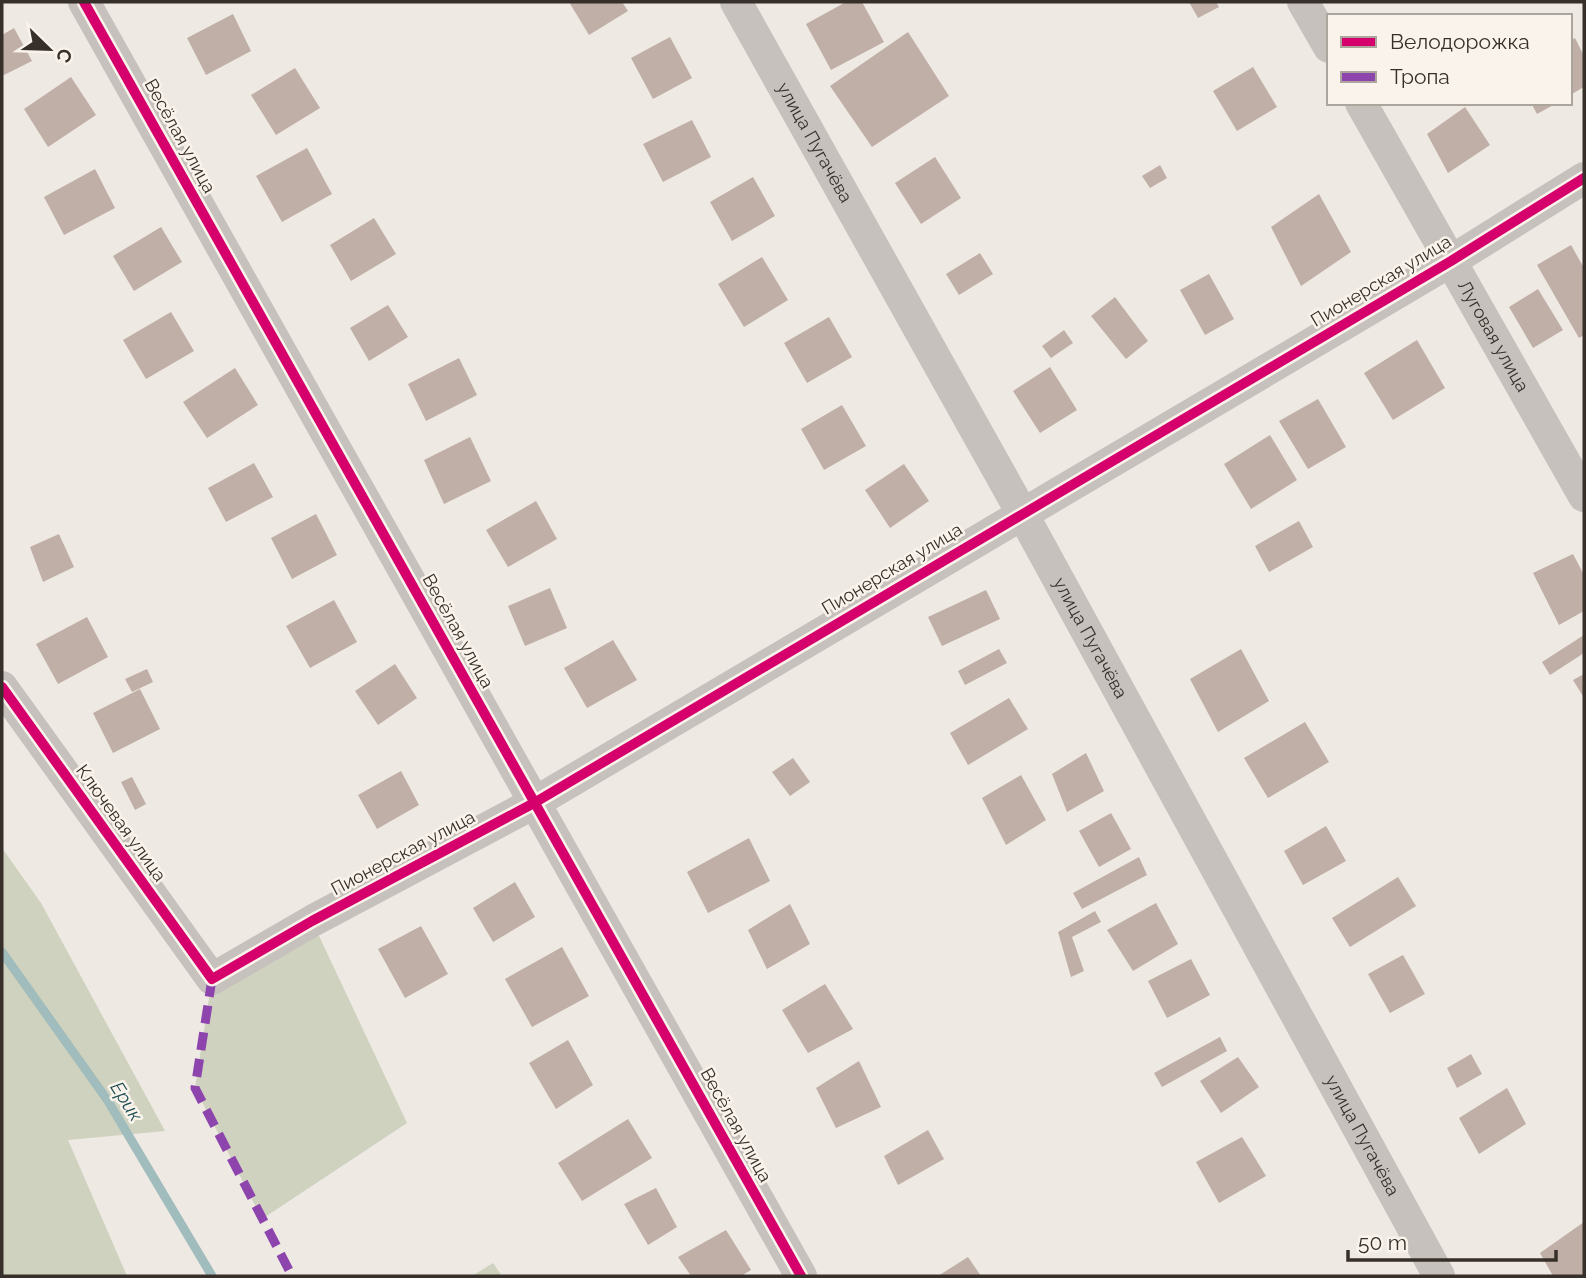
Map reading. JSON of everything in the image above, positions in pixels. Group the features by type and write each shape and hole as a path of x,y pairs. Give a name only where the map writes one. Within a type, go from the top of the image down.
{"street":[{"name":"Весёлая улица","path":"84,2 801,1276"},
{"name":"улица Пугачёва","path":"736,2 1022,513 1439,1276"},
{"path":"1303,2 1327,44"},
{"name":"Луговая улица","path":"1362,105 1584,496"},
{"name":"Пионерская улица","path":"212,979 312,921 534,803 1451,261 1584,178"},
{"name":"Ключевая улица","path":"2,687 212,979"}],"green space":[{"path":"2,848 41,903 165,1131 68,1140 127,1276 2,1276"},
{"path":"312,921 407,1123 262,1219 195,1088 212,979"},
{"path":"493,1263 502,1276 472,1276"}],"building":[{"path":"569,2 622,2 628,11 589,35"},
{"path":"846,2 862,2 884,42 831,70 806,24"},
{"path":"1189,2 1216,2 1219,7 1198,18"},
{"path":"233,14 251,51 206,75 187,38"},
{"path":"14,28 32,61 2,76 2,35"},
{"path":"908,32 949,96 872,147 830,86"},
{"path":"670,37 692,78 653,99 631,58"},
{"path":"1575,38 1584,56 1584,87 1572,94 1572,40"},
{"path":"1253,67 1277,107 1237,131 1213,91"},
{"path":"295,68 320,108 276,135 251,95"},
{"path":"71,77 96,115 48,147 24,109"},
{"path":"1532,105 1553,105 1537,114"},
{"path":"1465,107 1490,145 1448,173 1427,134"},
{"path":"692,120 711,157 663,182 643,144"},
{"path":"307,148 332,194 282,222 256,176"},
{"path":"935,157 961,198 921,224 895,183"},
{"path":"1160,165 1167,178 1150,188 1142,176"},
{"path":"95,169 115,208 64,235 44,197"},
{"path":"753,177 775,216 732,241 710,202"},
{"path":"1319,194 1351,252 1301,286 1271,227"},
{"path":"374,218 396,254 351,281 330,245"},
{"path":"161,227 182,262 134,291 113,256"},
{"path":"1571,245 1584,268 1584,335 1579,338 1537,265"},
{"path":"980,253 993,274 959,295 946,274"},
{"path":"762,257 788,300 744,327 718,284"},
{"path":"1209,274 1234,319 1205,335 1180,290"},
{"path":"1538,289 1563,330 1533,348 1509,307"},
{"path":"1115,297 1148,341 1126,359 1091,316"},
{"path":"388,305 408,337 369,361 350,328"},
{"path":"171,312 194,351 146,379 123,340"},
{"path":"829,317 852,357 807,383 784,343"},
{"path":"1064,330 1073,343 1051,358 1042,346"},
{"path":"1417,340 1445,388 1393,420 1364,373"},
{"path":"459,358 477,395 426,421 408,384"},
{"path":"1050,367 1077,410 1040,433 1013,391"},
{"path":"235,368 258,405 207,438 183,402"},
{"path":"1318,399 1346,447 1308,469 1279,421"},
{"path":"842,405 866,446 824,470 801,429"},
{"path":"1270,435 1297,480 1251,509 1224,464"},
{"path":"470,437 491,481 444,504 424,460"},
{"path":"254,463 273,497 226,522 208,488"},
{"path":"904,464 929,501 890,528 865,490"},
{"path":"536,501 557,539 508,567 486,530"},
{"path":"316,514 337,555 292,579 271,538"},
{"path":"1299,521 1313,547 1269,572 1255,546"},
{"path":"59,534 74,567 43,582 30,547"},
{"path":"1573,554 1584,575 1584,611 1559,625 1533,573"},
{"path":"550,588 567,628 525,646 508,606"},
{"path":"986,590 1000,619 942,646 928,617"},
{"path":"334,600 357,642 310,668 286,626"},
{"path":"87,617 108,657 58,684 36,644"},
{"path":"1584,635 1584,653 1550,675 1542,662"},
{"path":"613,640 637,680 587,708 564,668"},
{"path":"999,649 1007,663 965,685 958,671"},
{"path":"1241,649 1269,701 1218,732 1190,679"},
{"path":"395,664 417,698 378,725 355,691"},
{"path":"147,669 153,682 132,692 125,679"},
{"path":"1584,674 1584,698 1573,680"},
{"path":"140,689 160,729 113,753 93,713"},
{"path":"1009,698 1028,729 968,765 950,733"},
{"path":"1305,722 1329,762 1268,798 1244,758"},
{"path":"1086,753 1104,791 1067,812 1052,774"},
{"path":"793,758 810,782 790,796 772,772"},
{"path":"401,771 419,805 377,829 358,795"},
{"path":"1021,775 1046,820 1006,845 982,798"},
{"path":"132,777 146,804 135,810 121,782"},
{"path":"1111,813 1131,849 1099,867 1079,831"},
{"path":"1326,826 1346,861 1303,885 1284,851"},
{"path":"749,838 770,881 708,913 687,872"},
{"path":"1139,857 1147,875 1082,909 1073,893"},
{"path":"1398,877 1416,906 1350,947 1332,918"},
{"path":"515,882 535,917 493,942 473,908"},
{"path":"1156,903 1178,944 1133,971 1107,930"},
{"path":"790,904 810,944 767,969 748,930"},
{"path":"1095,911 1101,922 1072,937 1084,971 1071,977 1058,932"},
{"path":"421,926 448,974 405,998 378,949"},
{"path":"562,947 589,996 532,1027 505,979"},
{"path":"1403,955 1425,994 1390,1013 1368,974"},
{"path":"1191,959 1210,995 1167,1018 1148,981"},
{"path":"825,984 853,1029 808,1053 782,1010"},
{"path":"1220,1037 1227,1051 1162,1087 1154,1073"},
{"path":"568,1040 593,1085 556,1109 529,1063"},
{"path":"1471,1054 1482,1074 1457,1088 1447,1068"},
{"path":"1238,1057 1259,1087 1221,1113 1200,1081"},
{"path":"859,1061 881,1107 836,1128 816,1088"},
{"path":"1507,1088 1526,1124 1479,1154 1459,1118"},
{"path":"628,1119 652,1158 582,1201 558,1163"},
{"path":"928,1130 944,1159 898,1185 884,1156"},
{"path":"1242,1137 1266,1176 1219,1203 1196,1162"},
{"path":"656,1188 677,1227 648,1245 624,1204"},
{"path":"1584,1222 1584,1276 1553,1276 1540,1253"},
{"path":"726,1230 751,1270 741,1276 691,1276 678,1257"},
{"path":"968,1257 981,1276 938,1276"}],"waterway":[{"name":"Ерик","path":"2,952 108,1101 212,1276"}],"marked path":[{"path":"212,979 195,1088 292,1276"}],"cycle path":[{"path":"84,2 801,1276"},
{"path":"2,687 212,979 312,921 534,803 1451,261 1584,178"}]}
